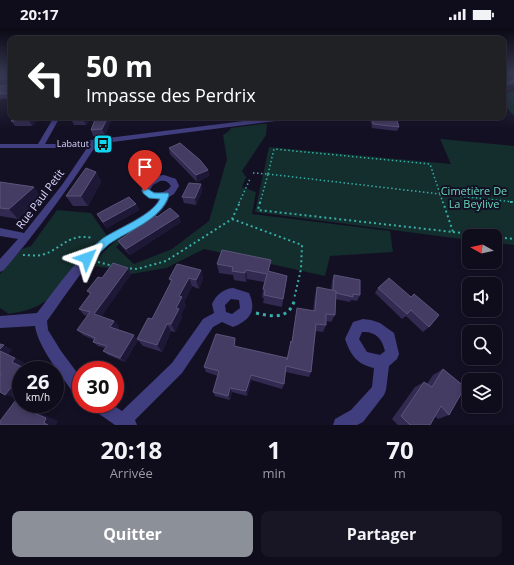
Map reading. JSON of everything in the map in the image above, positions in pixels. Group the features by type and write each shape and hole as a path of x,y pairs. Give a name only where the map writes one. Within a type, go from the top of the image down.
{"street":[{"path":"40,145 55,120"},
{"path":"0,146 60,146 267,120"},
{"name":"Rue Paul Petit","path":"0,267 26,237 65,187 94,142"},
{"path":"72,378 56,356 42,332 40,319 87,258 102,244 154,212 163,202 165,195"},
{"path":"0,232 26,237"},
{"path":"235,292 245,297 247,311 233,321 220,316 218,304 225,294 235,292"},
{"path":"110,413 125,423 177,368 208,323 220,316"},
{"path":"0,322 40,319"},
{"path":"341,425 357,416 379,390 382,363"}],"path":[{"path":"453,232 430,164 274,149 258,210 462,233"},
{"path":"253,173 514,202"},
{"path":"124,268 137,268 166,261 232,219 250,180"},
{"path":"232,219 302,245 301,269 294,305 285,314 272,317 247,311"},
{"path":"10,255 42,255 73,238 82,236 96,239 102,244"},
{"path":"502,238 514,239"},
{"path":"87,258 117,267"}],"green space":[{"path":"514,92 514,116 506,107 506,94"},
{"path":"267,124 266,135 242,171 246,177 242,187 256,192 252,214 390,231 393,252 330,256 325,276 204,249 166,268 131,274 118,269 92,266 98,257 120,237 123,241 116,247 134,264 172,249 209,221 227,159 223,135 231,128"},
{"name":"Cimetière De La Beylive","path":"440,139 514,146 514,245 502,244 502,229 462,229 462,239 255,212 269,147 451,164"},
{"path":"57,210 91,213 107,236 72,278 51,297 30,309 9,314 0,308 0,274 22,249 31,246"}],"building":[{"path":"0,92 8,92 8,93 0,94"},
{"path":"95,120 106,120 102,129 91,130"},
{"path":"372,120 397,120 399,127 373,124"},
{"path":"180,143 200,160 208,170 196,175 169,148"},
{"path":"86,168 96,172 81,196 66,196"},
{"path":"0,182 34,187 9,209 0,208"},
{"path":"189,183 201,184 195,198 182,197"},
{"path":"129,197 136,204 103,222 97,214"},
{"path":"170,208 179,216 126,249 118,241 155,215 157,217"},
{"path":"222,250 271,260 268,271 287,276 283,299 264,295 265,290 263,289 267,274 246,270 245,273 232,271 233,267 217,264"},
{"path":"113,263 128,268 94,314 114,321 110,327 134,335 120,358 103,351 107,346 93,342 95,338 77,330 90,312 79,309 91,293 87,291 98,277 102,278"},
{"path":"177,264 201,270 196,280 189,278 179,296 182,297 176,308 179,309 171,324 167,324 157,345 137,339 148,318 152,319 172,280 169,279"},
{"path":"334,275 360,280 360,295 353,294 353,297 333,291"},
{"path":"389,278 411,297 414,294 439,315 429,327 411,310 407,314 378,288"},
{"path":"317,287 336,291 335,315 326,314 326,325 316,324 311,372 286,366 284,384 251,375 246,391 230,388 228,396 213,392 219,371 204,367 216,334 235,338 234,346 287,358 287,360 291,341 292,342 297,308 315,311"},
{"path":"0,351 15,358 12,361 12,386 5,395 0,392"},
{"path":"443,369 462,385 462,392 449,415 441,406 430,425 410,425 401,416 424,382 432,387"},
{"path":"12,405 12,413 34,413 46,418 44,423 48,425 0,425 0,421"}],"place":[{"name":"Labatut","path":"103,144"}],"route":[{"path":"87,258 105,242 154,212 163,202 165,195 158,197 152,196 147,194 145,191"}]}
